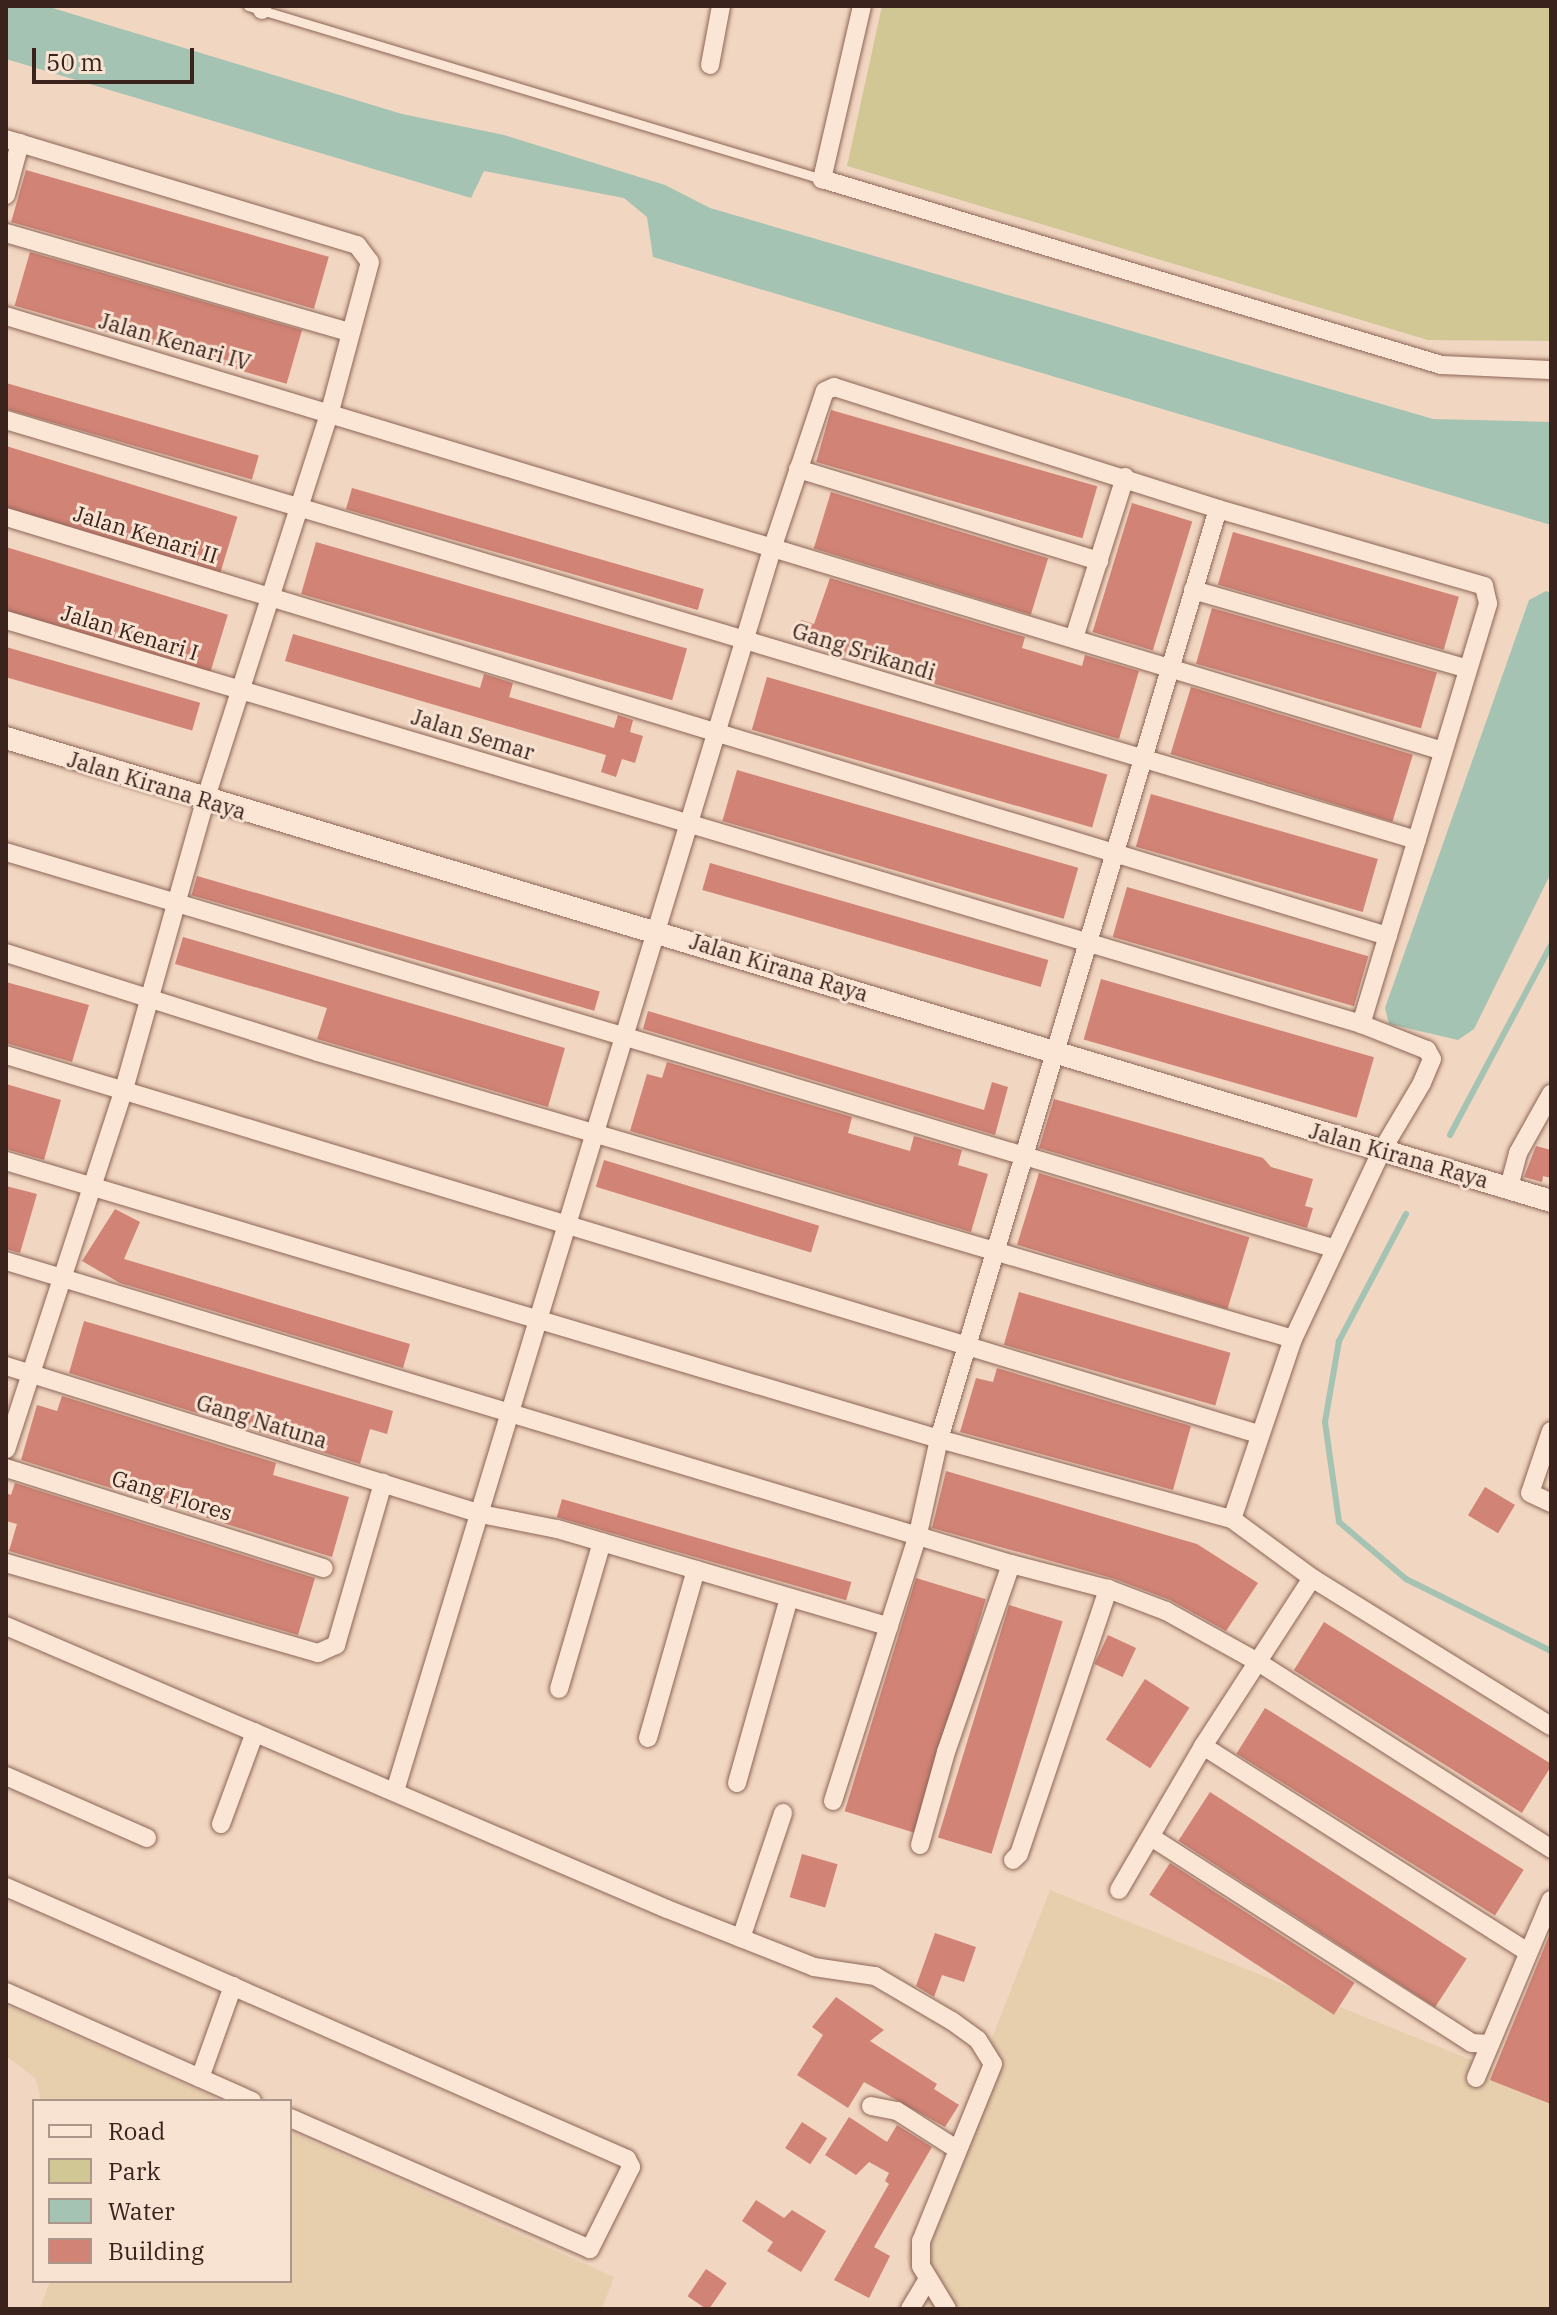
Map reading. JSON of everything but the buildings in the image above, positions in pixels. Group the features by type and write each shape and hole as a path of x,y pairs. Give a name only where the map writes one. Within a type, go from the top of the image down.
{"street":[{"path":"710,65 721,6"},
{"path":"862,6 822,179 1441,365 1551,370"},
{"path":"6,195 13,141 357,245 370,262 330,411 205,801 124,1089 6,1449"},
{"path":"6,233 349,332"},
{"name":"Jalan Kenari IV","path":"6,316 330,411 1443,751"},
{"path":"395,1791 599,1134 623,1038 692,825 773,546 823,394 834,387 1218,509 1480,583 1489,597 1361,1024"},
{"name":"Gang Srikandi","path":"6,420 747,639 1141,762 1417,840"},
{"path":"798,469 1099,561"},
{"path":"1074,638 1125,477"},
{"path":"833,1801 918,1534 939,1439 971,1346 1054,1051 1091,945 1141,762 1218,509"},
{"name":"Jalan Kenari II","path":"6,517 1388,936"},
{"path":"1193,590 1468,669"},
{"name":"Jalan Kenari I","path":"6,620 241,690"},
{"name":"Jalan Semar","path":"241,690 1361,1024 1420,1046 1432,1059 1382,1150"},
{"name":"Jalan Kirana Raya","path":"6,738 205,801 656,930 1551,1201"},
{"path":"6,852 1024,1159 1333,1248"},
{"path":"6,953 599,1134 1293,1339"},
{"path":"6,1055 1258,1434"},
{"path":"1509,1187 1518,1153 1551,1094"},
{"path":"1232,1519 1258,1434 1293,1339 1333,1248 1382,1150"},
{"path":"6,1161 94,1184 539,1321 939,1439 1232,1519 1312,1578 1551,1726"},
{"path":"6,1261 1011,1564 1108,1589 1166,1611 1258,1662 1551,1849"},
{"name":"Gang Natuna","path":"6,1366 481,1514 602,1542 889,1627"},
{"path":"1551,1431 1530,1489 1534,1497 1551,1503"},
{"name":"Gang Flores","path":"6,1468 324,1568"},
{"path":"6,1563 318,1653 336,1645 383,1483"},
{"path":"559,1689 602,1542"},
{"path":"920,1845 946,1752 1011,1564"},
{"path":"648,1738 696,1570"},
{"path":"1119,1890 1203,1746 1312,1578"},
{"path":"1013,1860 1108,1589"},
{"path":"737,1783 789,1598"},
{"path":"6,1626 741,1938 814,1967 875,1976 978,2040 992,2068 921,2241 928,2279 947,2309"},
{"path":"221,1824 255,1732"},
{"path":"1203,1746 1526,1951"},
{"path":"6,1776 147,1838"},
{"path":"741,1938 783,1813"},
{"path":"1151,1837 1472,2043 1490,2044"},
{"path":"6,1887 627,2159 631,2167 590,2249 292,2119"},
{"path":"1476,2078 1526,1951 1551,1900"},
{"path":"200,2078 233,1986"},
{"path":"6,1992 247,2099"},
{"path":"871,2106 897,2111 958,2150"},
{"path":"910,2309 928,2279"}],"lane":[{"path":"257,7 822,179"}],"shaded area":[{"path":"1050,1890 1551,2092 1551,2309 925,2309 906,2257"},
{"path":"6,2005 217,2099 41,2099 36,2079 6,2056"},
{"path":"292,2133 614,2277 602,2309 40,2309 49,2283 292,2283"}],"green space":[{"path":"882,6 1551,6 1551,341 1428,340 847,166"}],"water":[{"path":"6,6 46,6 402,114 504,135 665,185 710,208 1433,419 1551,422 1551,525 653,257 647,217 624,198 484,171 471,198 6,59"},
{"path":"1546,591 1551,593 1551,873 1474,1029 1458,1040 1389,1024 1385,1008 1529,600"}],"waterway":[{"path":"1450,1135 1551,945"},
{"path":"1406,1214 1339,1341 1325,1422 1339,1522 1406,1579 1551,1651"}]}
